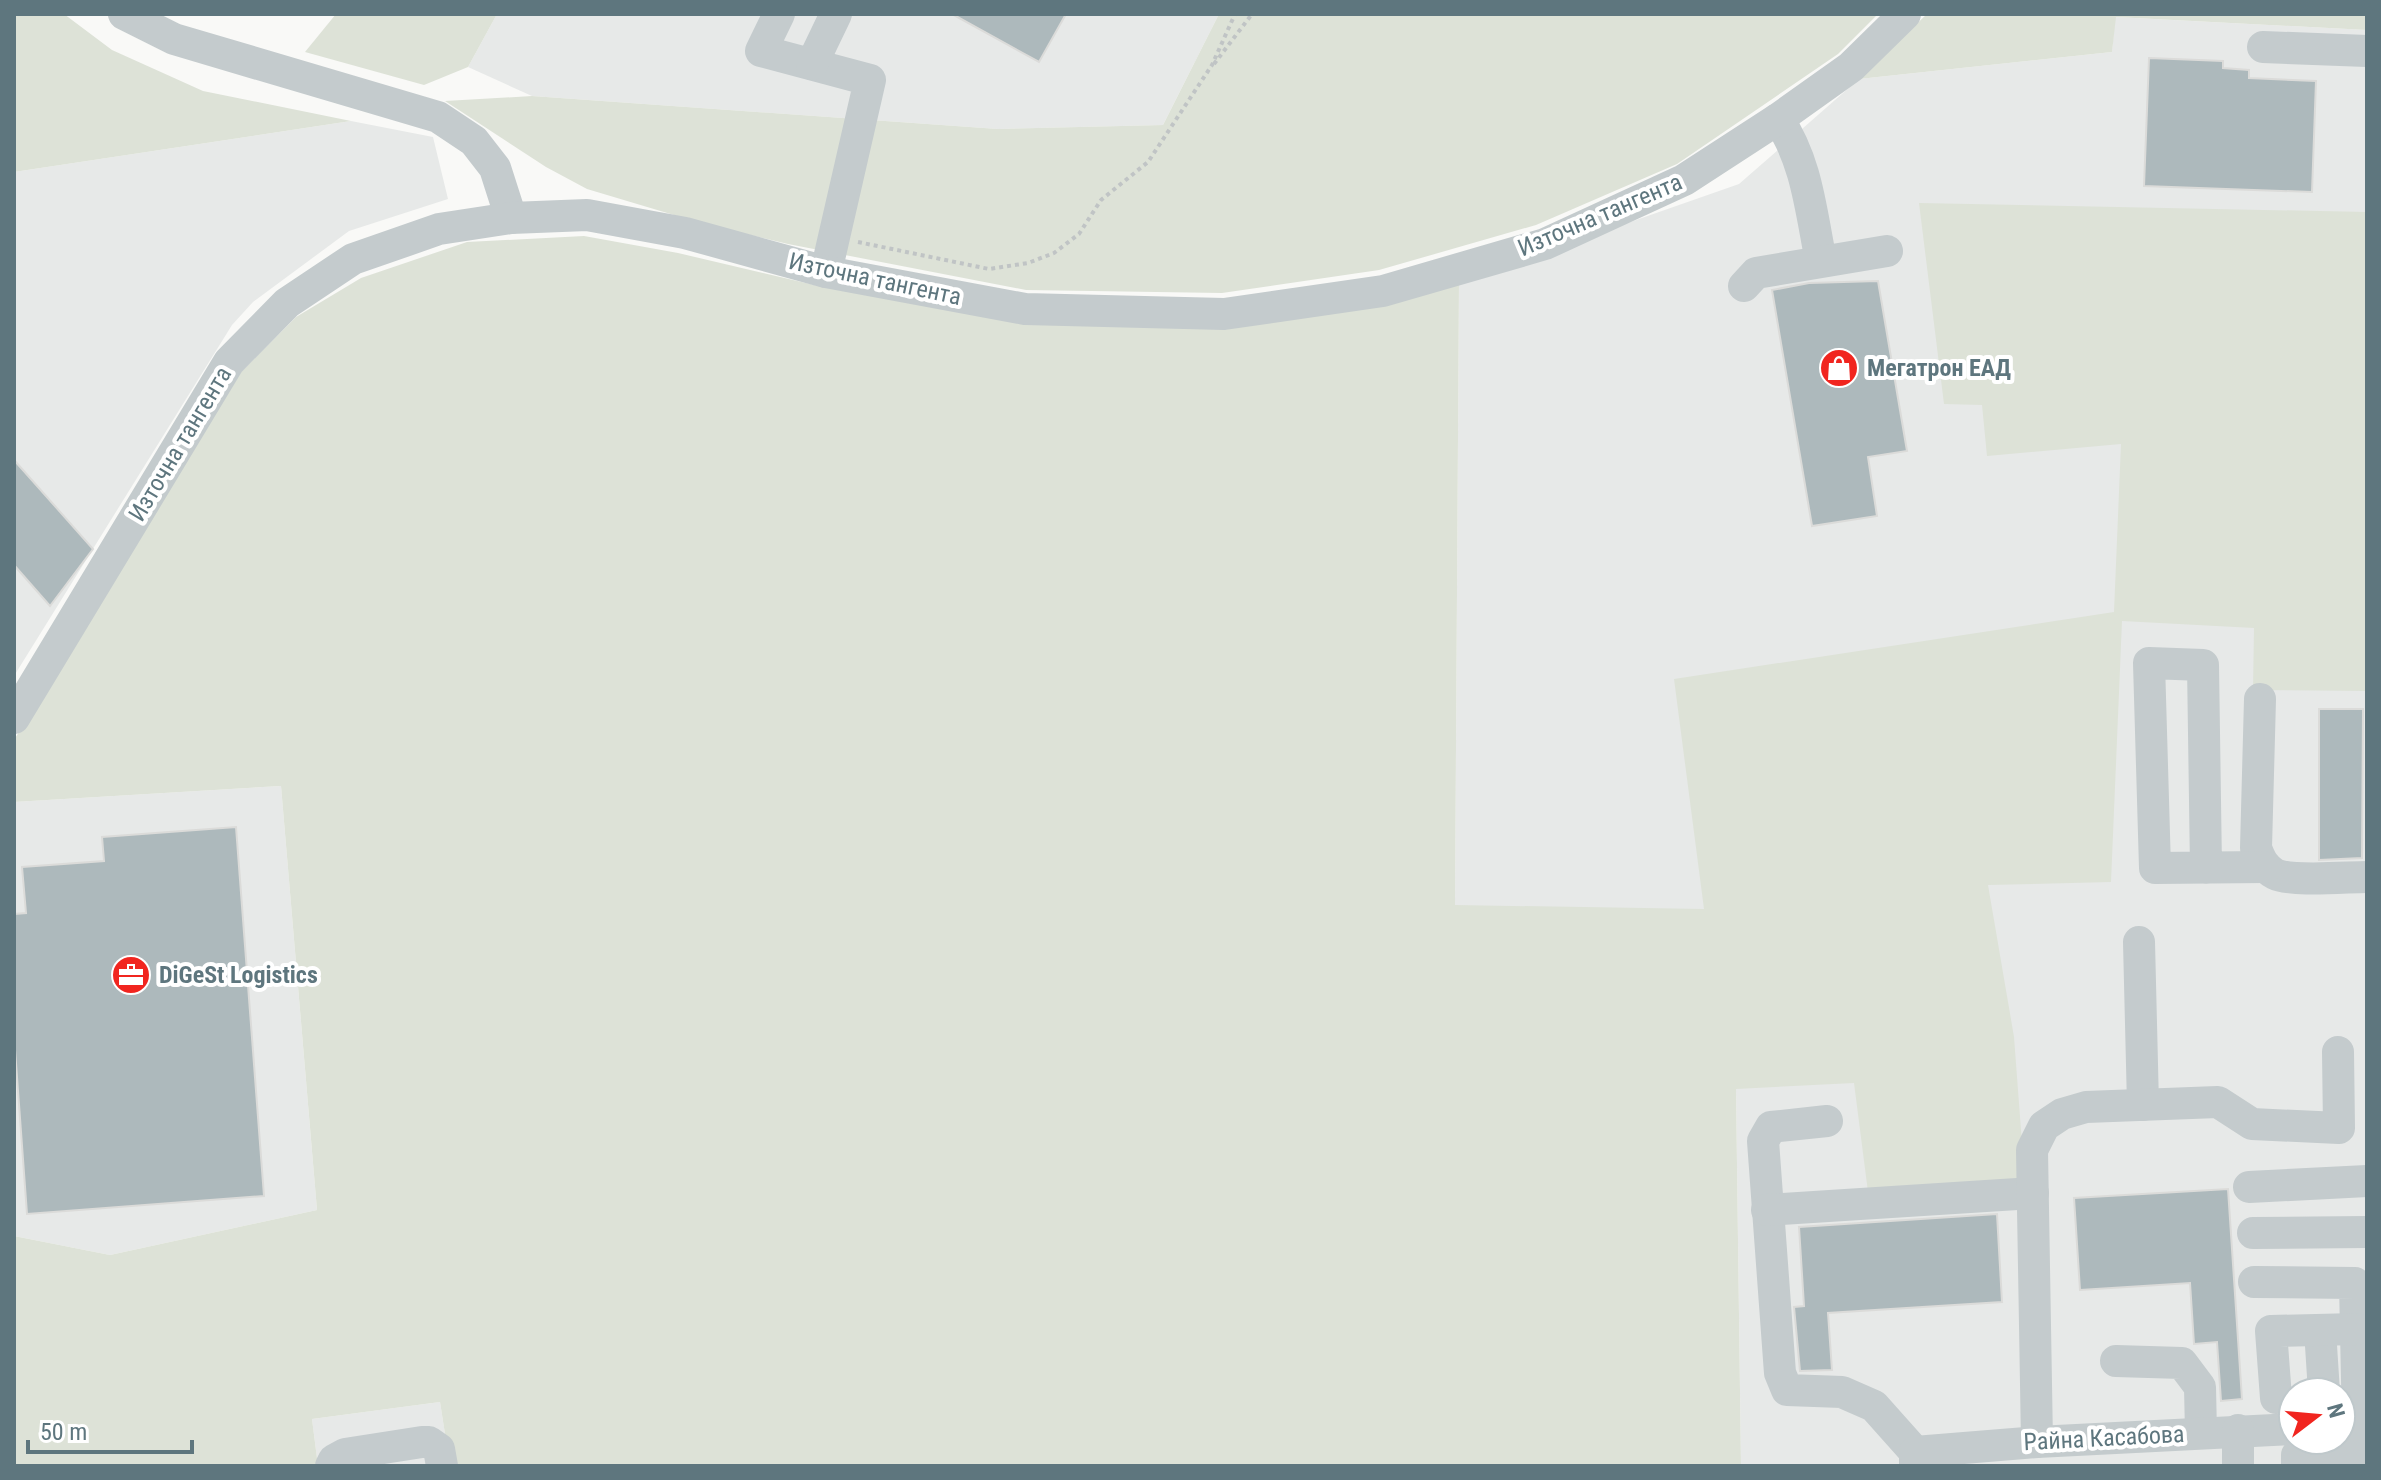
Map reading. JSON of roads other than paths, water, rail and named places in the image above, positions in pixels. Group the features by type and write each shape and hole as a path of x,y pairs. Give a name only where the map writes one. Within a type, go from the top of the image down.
{"street":[{"path":"124,14 174,39 438,117 474,141 495,168 511,218"},
{"path":"779,14 761,51 870,80 830,256"},
{"path":"812,64 836,14"},
{"name":"Източна тангента","path":"14,718 229,362 287,303 353,259 439,229 511,218 587,215 830,256 1025,309 1224,314 1383,291 1545,244 1684,180 1851,67 1905,14"},
{"path":"2263,47 2367,51"},
{"path":"1778,119 1792,139 1802,162 1821,261"},
{"path":"1744,286 1756,273 1887,251"},
{"path":"2206,868 2203,665 2149,663 2155,868 2206,868 2266,867"},
{"path":"2260,699 2256,848 2266,867 2284,878 2367,877"},
{"path":"2139,942 2143,1105"},
{"path":"2037,1442 2032,1150 2044,1126 2062,1114 2086,1107 2218,1102 2252,1124 2339,1128 2338,1052"},
{"path":"1827,1121 1771,1127 1763,1141 1780,1373 1787,1390 1842,1392 1874,1406 1915,1459"},
{"path":"2249,1187 2367,1181"},
{"path":"1767,1210 2033,1193"},
{"path":"2253,1233 2367,1232"},
{"path":"2254,1282 2355,1283 2360,1337 2358,1434 2297,1455 2297,1466"},
{"path":"2276,1398 2263,1331 2320,1330 2360,1337"},
{"path":"2320,1330 2323,1376"},
{"path":"2116,1361 2182,1363 2200,1387 2201,1433"},
{"name":"Райна Касабова","path":"1915,1459 2037,1442 2277,1429"},
{"path":"2238,1430 2238,1466"},
{"path":"331,1466 334,1460 345,1454 429,1442 439,1449 442,1466"}],"place":[{"name":"Мегатрон ЕАД","path":"1839,368"},
{"name":"DiGeSt Logistics","path":"131,975"}]}
